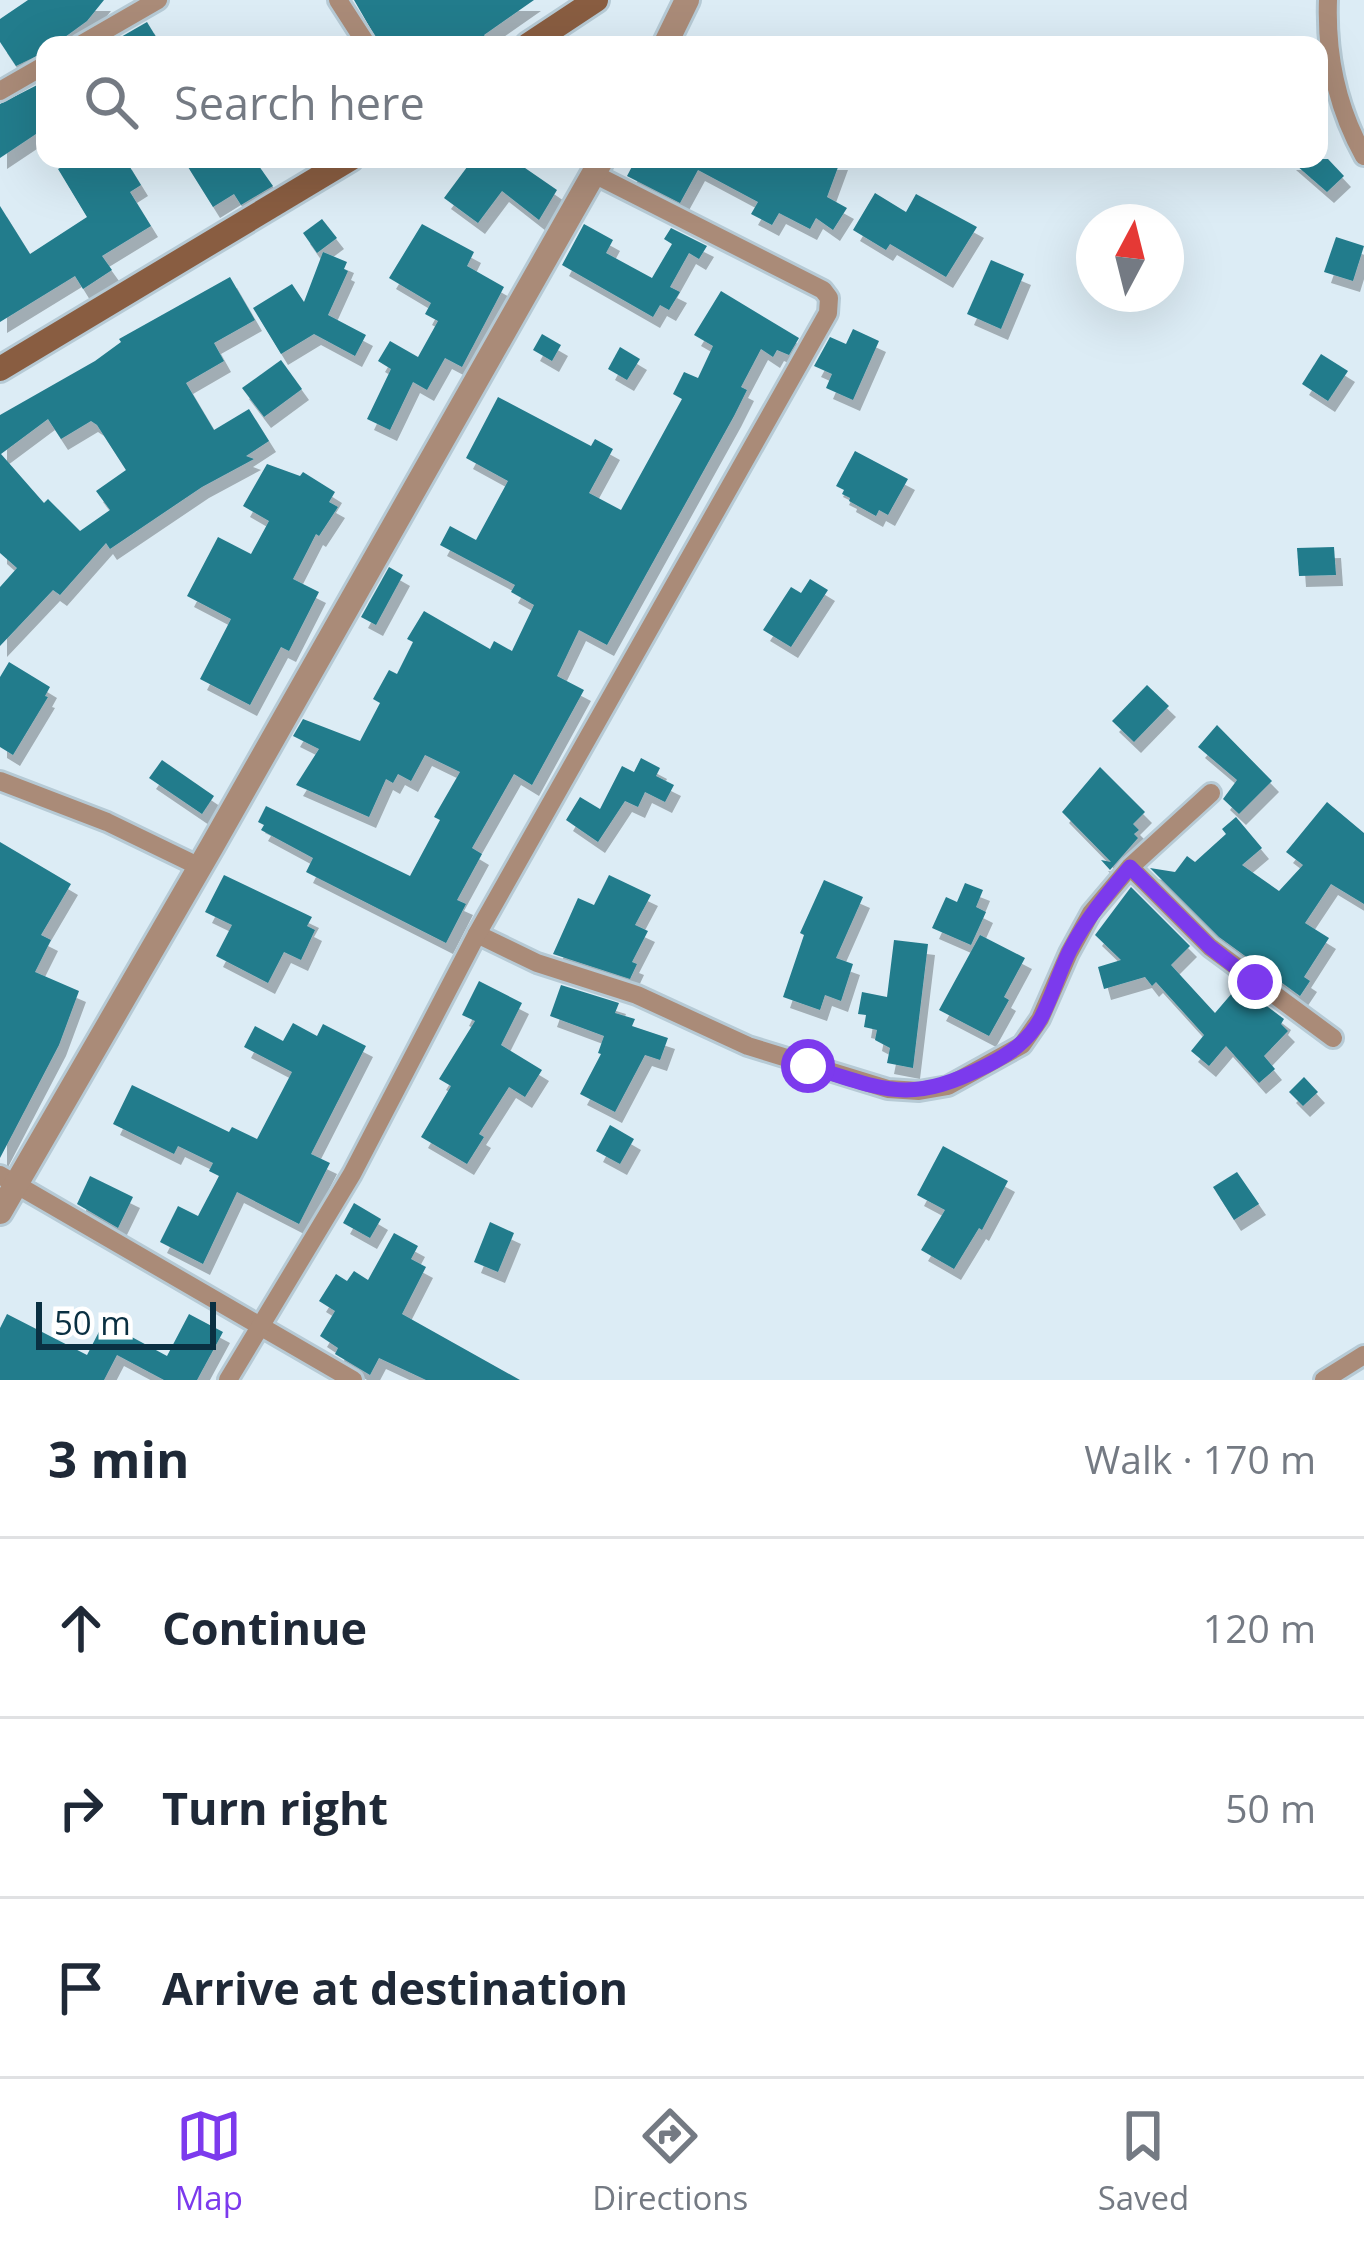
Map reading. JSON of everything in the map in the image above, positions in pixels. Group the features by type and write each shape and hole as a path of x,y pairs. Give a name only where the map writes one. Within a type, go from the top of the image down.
{"main road":[{"path":"542,36 596,0"},
{"path":"0,369 335,168"}],"street":[{"path":"96,36 158,0"},
{"path":"338,0 361,36"},
{"path":"669,36 687,0"},
{"path":"1327,36 1328,0"},
{"path":"1328,52 1364,156"},
{"path":"0,92 36,70"},
{"path":"0,1212 8,1179 200,867 597,168"},
{"path":"228,1380 352,1174 477,934 830,304 823,290 602,168"},
{"path":"0,781 107,822 200,867"},
{"path":"477,934 537,963 637,995 748,1046 888,1089 948,1086 1022,1045 1040,1019 1091,913 1130,867 1211,793"},
{"path":"1130,867 1210,947 1334,1038"},
{"path":"8,1179 352,1380"},
{"path":"1324,1380 1364,1354"}],"building":[{"path":"28,0 104,0 66,36 36,36 36,56 16,66 0,42 0,19"},
{"path":"354,0 534,0 485,36 375,36"},
{"path":"147,22 156,36 123,36"},
{"path":"36,86 36,134 0,158 0,104"},
{"path":"1328,159 1344,176 1327,192 1299,168 1328,168"},
{"path":"131,168 141,185 130,192 151,226 102,256 112,270 83,289 75,276 0,322 0,206 30,254 87,217 58,169"},
{"path":"189,168 260,168 273,186 241,205 234,194 213,207"},
{"path":"466,168 525,168 557,190 539,220 502,191 478,223 444,198"},
{"path":"631,168 838,168 827,197 847,208 833,230 816,218 810,229 779,213 772,225 751,214 758,202 698,170 680,203 627,176"},
{"path":"875,193 906,212 916,194 977,227 946,277 890,244 886,250 853,230"},
{"path":"322,219 337,238 317,253 303,233"},
{"path":"422,224 474,252 467,266 504,287 462,367 445,358 427,390 413,382 390,430 367,419 391,369 378,361 390,341 418,357 438,321 425,314 431,303 389,278"},
{"path":"584,224 613,240 606,253 652,278 672,244 664,239 671,228 707,246 699,259 689,253 670,287 680,292 669,310 660,305 653,317 562,265"},
{"path":"1336,237 1364,246 1353,281 1324,272"},
{"path":"323,252 347,262 344,269 348,271 328,315 366,335 355,356 314,334 281,354 253,308 292,284 304,302"},
{"path":"991,260 1024,274 1001,329 967,314"},
{"path":"230,277 255,320 214,343 224,361 186,383 214,430 249,409 269,441 246,456 254,459 202,487 110,549 106,543 60,595 53,590 0,646 0,587 17,568 0,553 0,415 95,361 119,339","holes":["48,419 61,439 91,421 126,470 96,491 110,510 80,531 48,499 44,503 1,454"]},
{"path":"721,291 799,338 789,355 777,350 773,357 761,349 741,387 747,390 734,416 607,645 579,630 557,676 584,690 532,785 514,774 472,848 482,854 457,900 466,904 446,943 306,872 313,858 261,830 264,825 258,822 266,806 410,876 440,820 434,817 460,772 425,755 411,781 398,774 393,783 386,779 369,817 296,785 319,749 293,736 303,719 360,741 380,703 373,699 389,670 397,674 413,642 407,639 424,611 490,649 494,641 512,651 534,605 511,592 515,585 440,545 450,526 476,540 508,481 466,458 498,397 591,446 595,439 613,449 589,493 621,510 682,399 673,394 684,372 698,378 713,346 694,335"},
{"path":"853,329 879,341 853,400 826,388 832,374 814,366 830,337 846,344"},
{"path":"542,334 561,345 552,361 533,350"},
{"path":"620,347 640,359 627,380 608,369"},
{"path":"1321,354 1348,371 1328,401 1302,384"},
{"path":"281,360 302,389 264,417 242,388"},
{"path":"855,451 908,479 888,515 879,510 876,516 849,501 836,486"},
{"path":"267,464 300,476 303,472 335,492 329,502 338,507 316,534 293,579 319,592 289,651 281,647 250,705 200,679 231,619 187,596 218,537 251,554 269,521 243,506"},
{"path":"1334,547 1336,575 1299,576 1297,548"},
{"path":"389,567 403,575 376,625 361,617"},
{"path":"810,579 828,590 791,647 763,630 791,587 801,593"},
{"path":"9,662 50,687 13,755 0,747 0,677"},
{"path":"1147,685 1169,706 1134,742 1112,721"},
{"path":"1217,725 1272,781 1239,814 1223,799 1237,780 1198,747"},
{"path":"641,758 660,768 656,776 674,785 665,802 645,792 638,807 625,801 598,842 566,820 580,797 600,809 622,766 634,772"},
{"path":"162,760 214,796 202,814 149,778"},
{"path":"1100,767 1145,812 1133,824 1139,830 1134,834 1138,838 1110,870 1101,860 1111,862 1062,812"},
{"path":"1327,802 1364,833 1364,904 1331,884 1305,923 1329,938 1304,977 1310,981 1300,996 1219,937 1150,868 1175,872 1187,856 1195,862 1226,834 1222,829 1236,817 1262,848 1242,865 1279,891 1303,865 1286,852"},
{"path":"0,842 71,884 41,935 51,940 35,972 79,991 59,1045 0,1158"},
{"path":"224,875 312,917 307,926 315,930 301,960 284,952 268,983 216,956 232,925 205,912"},
{"path":"609,875 651,895 635,925 648,931 632,962 637,964 630,979 553,954 578,898 594,905"},
{"path":"824,880 863,897 836,958 853,964 841,1001 825,995 820,1010 783,997 804,935 800,933"},
{"path":"965,883 983,890 976,907 986,912 971,945 932,928 946,897 957,902"},
{"path":"1131,887 1190,946 1171,965 1215,1013 1239,985 1284,1019 1281,1024 1288,1031 1264,1056 1275,1069 1259,1083 1226,1046 1209,1066 1191,1051 1204,1035 1156,982 1152,986 1145,977 1104,989 1098,967 1121,960 1095,935"},
{"path":"980,935 1025,958 989,1036 939,1010"},
{"path":"894,940 928,944 913,1068 887,1063 890,1048 875,1040 877,1030 864,1027 866,1015 858,1014 862,992 887,997"},
{"path":"479,981 522,1003 501,1045 542,1070 525,1097 509,1087 479,1134 484,1137 467,1164 421,1137 451,1086 439,1079 475,1021 462,1015"},
{"path":"561,985 619,1003 615,1013 635,1019 632,1026 668,1038 660,1060 645,1055 615,1112 580,1094 601,1054 604,1036 550,1016"},
{"path":"293,1023 317,1036 323,1024 366,1046 311,1154 330,1163 299,1224 237,1192 203,1264 160,1242 178,1206 198,1216 219,1176 209,1171 213,1163 178,1146 174,1154 113,1124 132,1085 229,1132 232,1127 257,1139 292,1072 244,1047 255,1026 283,1041"},
{"path":"1304,1077 1318,1092 1303,1106 1289,1092"},
{"path":"610,1125 634,1139 620,1164 596,1151"},
{"path":"943,1146 1008,1181 954,1269 921,1250 945,1210 917,1195"},
{"path":"1237,1172 1259,1204 1234,1220 1213,1187"},
{"path":"90,1176 133,1197 118,1228 77,1204"},
{"path":"354,1203 381,1219 370,1238 343,1223"},
{"path":"490,1222 514,1233 498,1272 474,1262"},
{"path":"394,1233 418,1246 411,1259 426,1267 402,1314 520,1380 426,1380 379,1358 370,1375 335,1354 338,1348 320,1336 335,1311 319,1301 336,1274 347,1281 354,1271 368,1280"},
{"path":"7,1314 87,1355 104,1322 167,1356 189,1314 223,1332 197,1380 164,1380 117,1355 104,1380 0,1380 0,1328"}],"route":[{"path":"808,1066 888,1089 919,1091 948,1086 1005,1057 1022,1045 1040,1019 1091,913 1130,867 1210,947 1255,982"}]}
